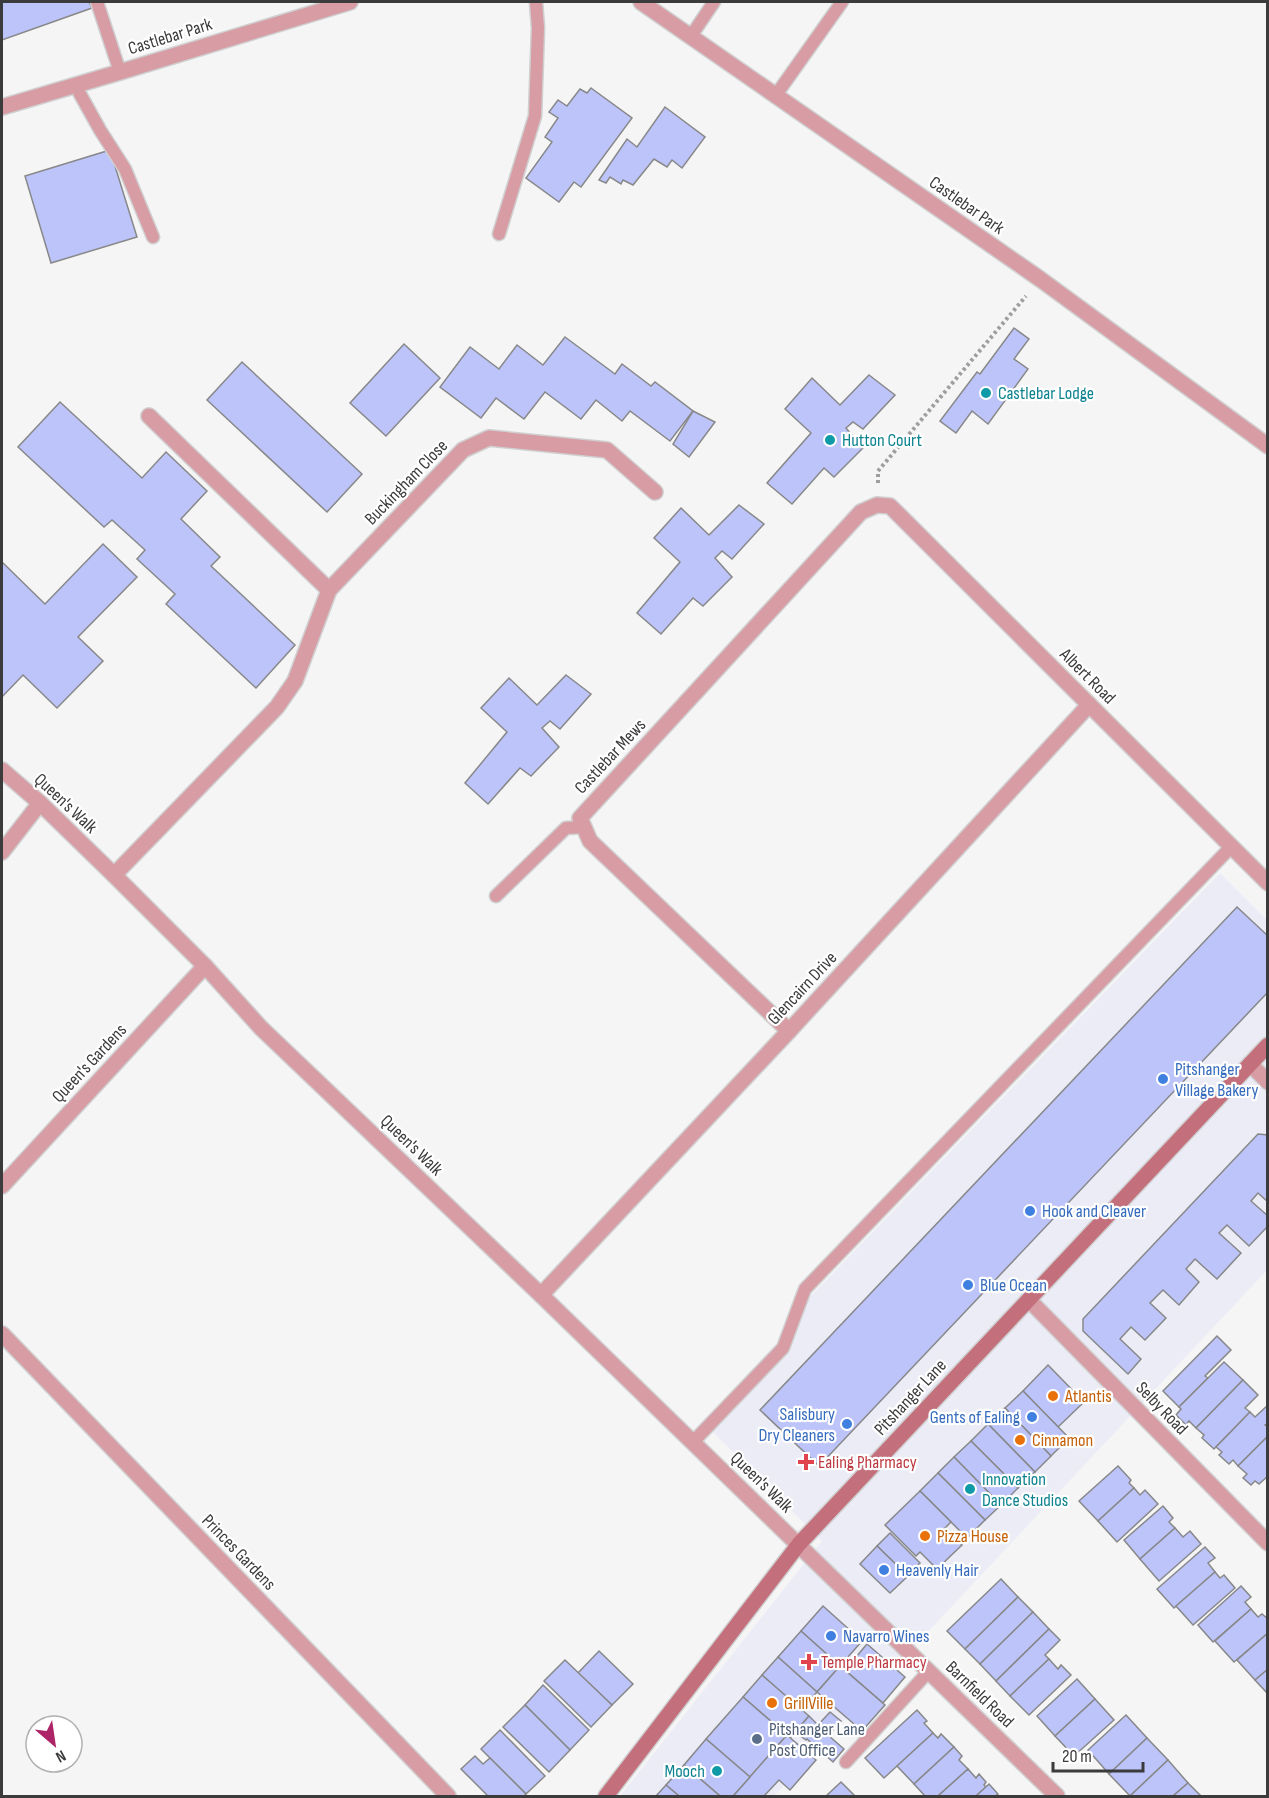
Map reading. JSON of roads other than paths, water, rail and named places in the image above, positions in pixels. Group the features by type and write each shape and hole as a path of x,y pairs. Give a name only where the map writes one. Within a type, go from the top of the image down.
{"street":[{"name":"Castlebar Park","path":"2,106 350,2"},
{"name":"Castlebar Park","path":"641,2 1040,279 1268,446"},
{"path":"149,416 330,590"},
{"name":"Buckingham Close","path":"114,875 277,707 295,681 330,590 463,450 489,438 607,450 656,492"},
{"name":"Albert Road","path":"877,505 890,506 1268,883"},
{"name":"Castlebar Mews","path":"584,827 580,818 861,512 877,505"},
{"name":"Glencairn Drive","path":"541,1295 789,1031 1089,705"},
{"name":"Queen's Walk","path":"2,770 40,803 206,966 261,1028 799,1544"},
{"path":"2,852 40,803"},
{"path":"584,827 590,841 789,1031"},
{"name":"Queen's Gardens","path":"2,1186 206,966"},
{"name":"Pitshanger Lane","path":"606,1797 799,1544 1268,1045"},
{"path":"1250,1064 1268,1082"},
{"name":"Selby Road","path":"1029,1300 1268,1543"},
{"name":"Princes Gardens","path":"2,1334 448,1797"},
{"name":"Barnfield Road","path":"799,1544 1057,1797"}],"lane":[{"path":"98,2 120,72"},
{"path":"499,234 535,116 538,28 536,2"},
{"path":"691,36 714,2"},
{"path":"776,95 843,2"},
{"path":"75,86 125,169 153,237"},
{"path":"496,896 566,828 584,827"},
{"path":"693,1442 783,1348 804,1289 1231,847"},
{"path":"846,1762 929,1671"}],"place":[{"name":"Castlebar Lodge","path":"986,393"},
{"name":"Hutton Court","path":"830,440"},
{"name":"Pitshanger Village Bakery","path":"1163,1079"},
{"name":"Hook and Cleaver","path":"1030,1211"},
{"name":"Blue Ocean","path":"968,1285"},
{"name":"Atlantis","path":"1053,1396"},
{"name":"Gents of Ealing","path":"1032,1417"},
{"name":"Salisbury Dry Cleaners","path":"847,1424"},
{"name":"Cinnamon","path":"1020,1440"},
{"name":"Ealing Pharmacy","path":"806,1462"},
{"name":"Innovation Dance Studios","path":"970,1489"},
{"name":"Pizza House","path":"925,1536"},
{"name":"Heavenly Hair","path":"884,1570"},
{"name":"Navarro Wines","path":"831,1636"},
{"name":"Temple Pharmacy","path":"809,1662"},
{"name":"GrillVille","path":"772,1703"},
{"name":"Pitshanger Lane Post Office","path":"757,1739"},
{"name":"Mooch","path":"717,1771"}]}
